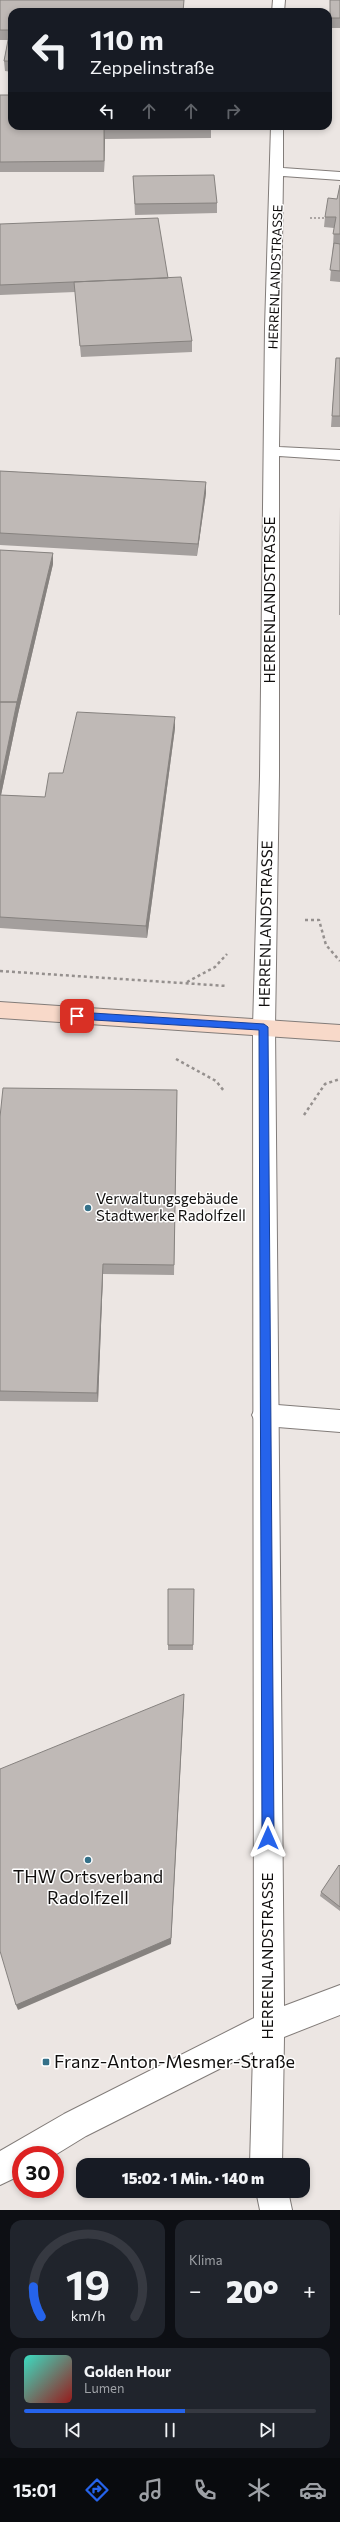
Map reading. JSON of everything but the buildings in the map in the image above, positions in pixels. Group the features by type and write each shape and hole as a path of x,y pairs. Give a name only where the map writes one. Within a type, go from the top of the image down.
{"main road":[{"path":"0,1010 340,1033"}],"street":[{"name":"HERRENLANDSTRASSE","path":"266,2158 269,2027 264,1027 267,919 272,337 278,172 277,130"},
{"path":"278,172 340,176"},
{"path":"271,451 340,455"},
{"path":"265,1415 340,1420"},
{"path":"39,2146 75,2125 269,2027 340,2000"},
{"path":"0,2169 12,2162"},
{"path":"273,2198 276,2210"}],"path":[{"path":"267,919 320,920 326,945 340,961"},
{"path":"0,971 186,982"},
{"path":"174,1058 216,1081 236,1108 264,1112"}],"place":[{"name":"Verwaltungsgebäude Stadtwerke Radolfzell","path":"88,1208"},
{"name":"THW Ortsverband Radolfzell","path":"88,1860"},
{"name":"Franz-Anton-Mesmer-Straße","path":"46,2062"}],"route":[{"path":"77,1016 264,1027 263,1138 268,1838"}]}
